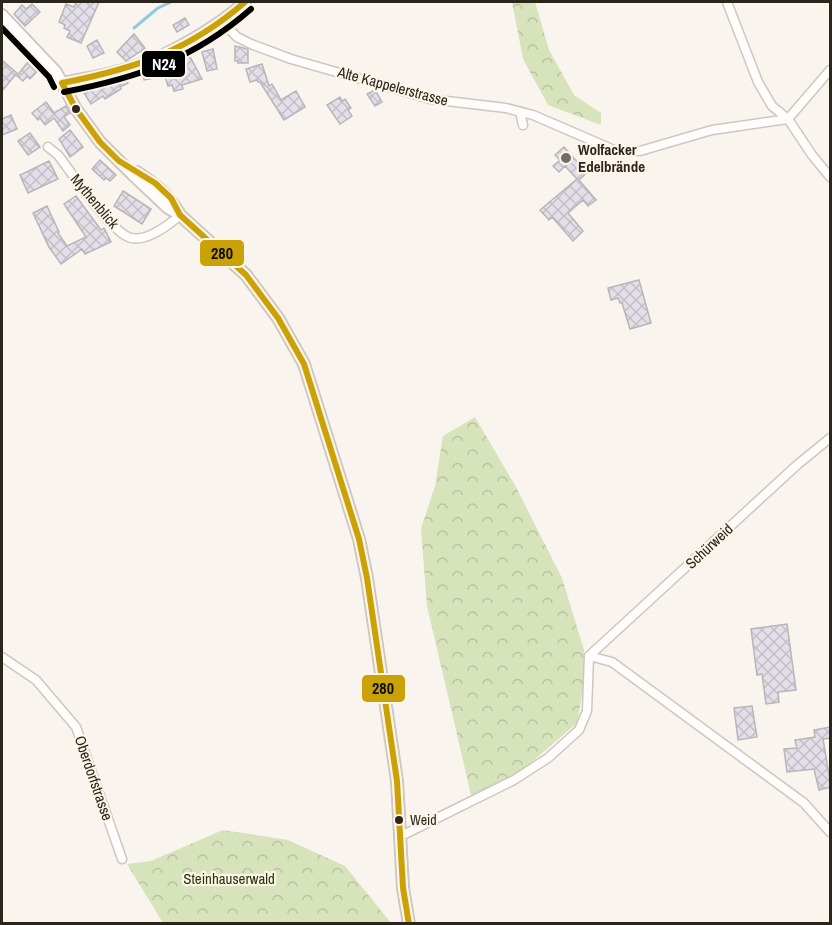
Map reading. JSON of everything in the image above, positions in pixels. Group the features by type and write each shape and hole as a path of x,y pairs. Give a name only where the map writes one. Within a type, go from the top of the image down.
{"street":[{"path":"62,83 140,65 167,53 221,21 245,2"},
{"path":"728,2 758,82 772,106 788,119 812,155 831,177"},
{"path":"2,15 56,72 76,109 100,142 119,161 155,183 171,198 180,215 246,275 278,318 304,364 359,539 365,568 397,781 403,888 409,924"},
{"name":"Alte Kappelerstrasse","path":"221,21 237,37 291,59 430,99 506,108 533,115 615,150 640,151 712,130 788,119"},
{"path":"788,119 831,70"},
{"path":"520,112 523,125"},
{"name":"Mythenblick","path":"48,147 58,155 103,215 122,233 131,238 158,231 180,215"},
{"name":"Schürweid","path":"589,656 797,465 831,438"},
{"path":"400,836 514,780 548,758 579,729 587,711 589,656 612,662 804,803 831,832"},
{"name":"Oberdorfstrasse","path":"2,657 36,680 76,727 122,859"}],"green space":[{"path":"512,2 535,2 549,50 574,95 601,113 601,125 548,105 523,59"},
{"path":"475,417 516,487 562,578 584,650 584,683 577,723 511,780 472,799 427,606 421,529 435,486 443,436"},
{"name":"Steinhauserwald","path":"223,830 288,840 345,866 391,923 163,923 127,864 151,861"}],"building":[{"path":"76,2 99,2 81,43 67,37 70,31 59,22 66,4 74,7"},
{"path":"32,4 40,12 25,26 14,14 22,5 26,9"},
{"path":"185,18 189,25 177,32 173,25"},
{"path":"134,34 145,48 126,61 117,52"},
{"path":"97,40 104,53 93,58 87,46"},
{"path":"235,46 248,49 248,63 235,61"},
{"path":"213,49 217,69 207,71 202,52"},
{"path":"187,51 202,79 182,85 183,89 174,91 172,85 168,86 164,73 180,69 174,58"},
{"path":"31,58 41,67 30,79 27,76 23,81 17,76"},
{"path":"2,60 17,73 2,91"},
{"path":"262,64 269,86 272,84 281,100 296,91 305,107 284,120 260,82 257,80 250,82 246,69"},
{"path":"153,68 156,78 144,80 142,72"},
{"path":"125,77 128,83 105,99 103,96 91,104 84,93 101,83"},
{"path":"375,90 382,102 375,106 367,94"},
{"path":"340,97 342,101 345,99 351,108 348,110 352,116 340,124 327,105"},
{"path":"46,102 54,113 66,106 70,113 64,117 70,125 63,131 54,118 45,125 32,113"},
{"path":"11,115 17,129 2,135 2,119"},
{"path":"70,130 83,147 70,157 59,139"},
{"path":"30,133 40,147 28,155 18,141"},
{"path":"564,147 579,164 583,161 591,169 579,180 596,200 588,206 583,200 568,213 583,231 573,241 552,217 549,220 540,210 577,179 565,166 559,172 553,166 560,160 555,155"},
{"path":"100,160 116,175 110,181 106,178 104,180 92,169"},
{"path":"49,161 58,179 28,193 20,175"},
{"path":"123,191 151,209 142,224 114,206"},
{"path":"76,196 101,230 104,228 111,242 85,254 82,249 61,264 49,247 33,213 47,206 58,233 67,246 86,237 64,204"},
{"path":"639,280 651,323 630,329 622,303 618,298 611,300 608,288"},
{"path":"787,624 796,690 778,692 779,702 766,704 762,674 757,675 751,629"},
{"path":"752,706 757,737 738,740 734,708"},
{"path":"831,727 831,738 823,739 831,787 819,790 814,769 787,772 784,749 797,748 795,740 815,737 814,730"}],"waterway":[{"path":"134,28 158,8 171,2"}],"transit line":[{"name":"280","path":"62,83 88,78 160,56 203,33 245,2"},
{"name":"N24","path":"64,92 116,80 164,64 208,41 251,9"},
{"name":"N24","path":"2,28 49,77 54,87"},
{"name":"280","path":"62,83 76,109 100,142 119,161 155,183 171,198 180,215 246,275 278,318 304,364 359,539 367,578 397,781 403,888 409,924"}],"place":[{"name":"Wolfacker Edelbrände","path":"566,158"},
{"name":"Weid","path":"399,820"}]}
